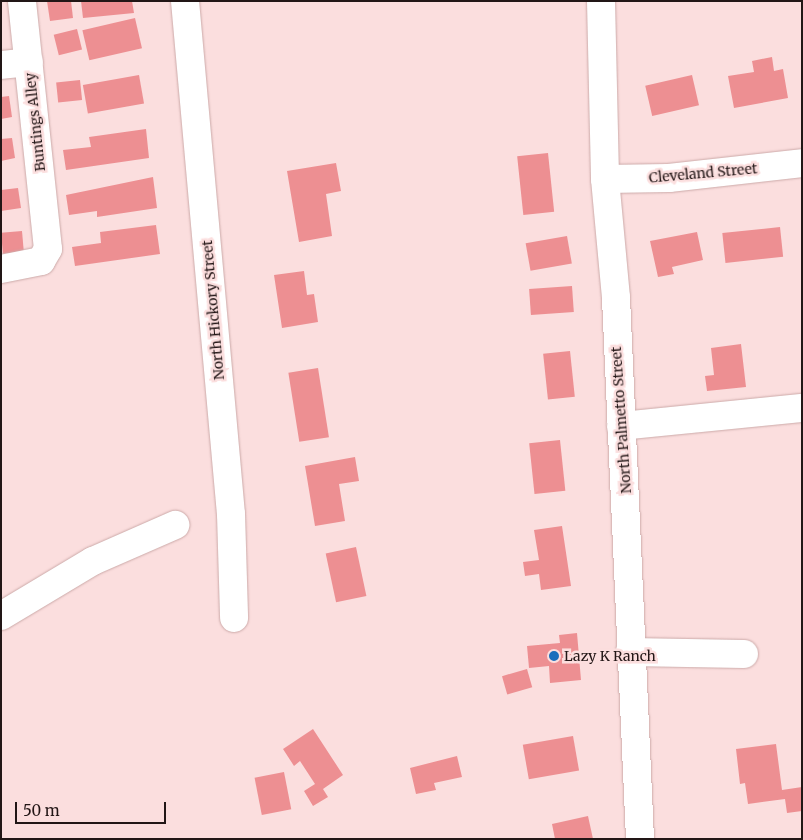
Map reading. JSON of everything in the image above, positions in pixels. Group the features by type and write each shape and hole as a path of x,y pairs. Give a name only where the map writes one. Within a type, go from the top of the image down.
{"street":[{"name":"Buntings Alley","path":"1,269 41,261 48,244 22,1"},
{"name":"North Hickory Street","path":"185,1 231,514 234,618"},
{"name":"North Palmetto Street","path":"601,1 605,179 621,426 640,839"},
{"path":"1,65 29,62"},
{"name":"Cleveland Street","path":"605,179 669,178 802,163"},
{"path":"621,426 802,408"},
{"path":"1,616 93,561 175,525"},
{"path":"630,652 744,654"}],"building":[{"path":"47,1 71,1 73,18 50,21"},
{"path":"81,1 132,1 134,13 83,18"},
{"path":"135,18 142,48 89,60 82,30"},
{"path":"77,29 82,49 59,55 54,35"},
{"path":"772,57 774,71 783,69 788,98 734,108 728,76 754,72 752,61"},
{"path":"139,75 144,104 88,113 83,85"},
{"path":"692,75 699,105 652,116 645,86"},
{"path":"80,80 82,100 58,102 56,83"},
{"path":"9,96 12,117 1,119 1,97"},
{"path":"146,129 149,158 66,170 63,150 91,147 89,137"},
{"path":"12,138 15,158 1,161 1,139"},
{"path":"548,153 554,212 523,215 517,156"},
{"path":"336,163 341,191 326,194 332,236 299,242 287,171"},
{"path":"153,177 157,208 97,217 97,211 69,215 66,195"},
{"path":"18,188 21,208 1,211 1,190"},
{"path":"156,225 160,254 75,266 72,247 101,243 100,232"},
{"path":"780,227 783,257 725,263 722,233"},
{"path":"22,231 24,252 3,254 1,233"},
{"path":"697,232 703,260 672,267 674,274 658,277 650,241"},
{"path":"567,236 572,264 531,271 526,243"},
{"path":"304,271 307,295 314,294 318,322 282,328 274,275"},
{"path":"572,286 574,312 531,315 529,289"},
{"path":"741,344 746,387 707,391 705,376 714,375 711,348"},
{"path":"570,351 575,397 548,400 543,354"},
{"path":"318,368 329,437 299,442 288,373"},
{"path":"560,440 565,491 535,494 529,443"},
{"path":"355,457 359,481 339,484 345,521 315,526 305,466"},
{"path":"562,526 571,586 541,590 539,574 525,576 523,562 539,560 534,530"},
{"path":"356,547 366,596 336,602 326,553"},
{"name":"Lazy K Ranch","path":"577,633 581,680 550,683 549,666 529,668 527,646 560,643 559,635"},
{"path":"527,669 532,687 507,694 502,676"},
{"path":"313,729 343,775 323,789 328,797 313,806 304,791 315,784 300,761 294,766 283,749"},
{"path":"573,736 579,770 529,779 523,745"},
{"path":"776,744 782,790 802,787 802,811 787,813 785,799 748,804 745,783 740,784 736,749"},
{"path":"457,756 462,777 434,783 436,790 416,794 410,768"},
{"path":"284,772 291,809 262,815 255,778"},
{"path":"588,816 593,839 555,839 552,824"}],"place":[{"name":"Lazy K Ranch","path":"554,656"}]}
